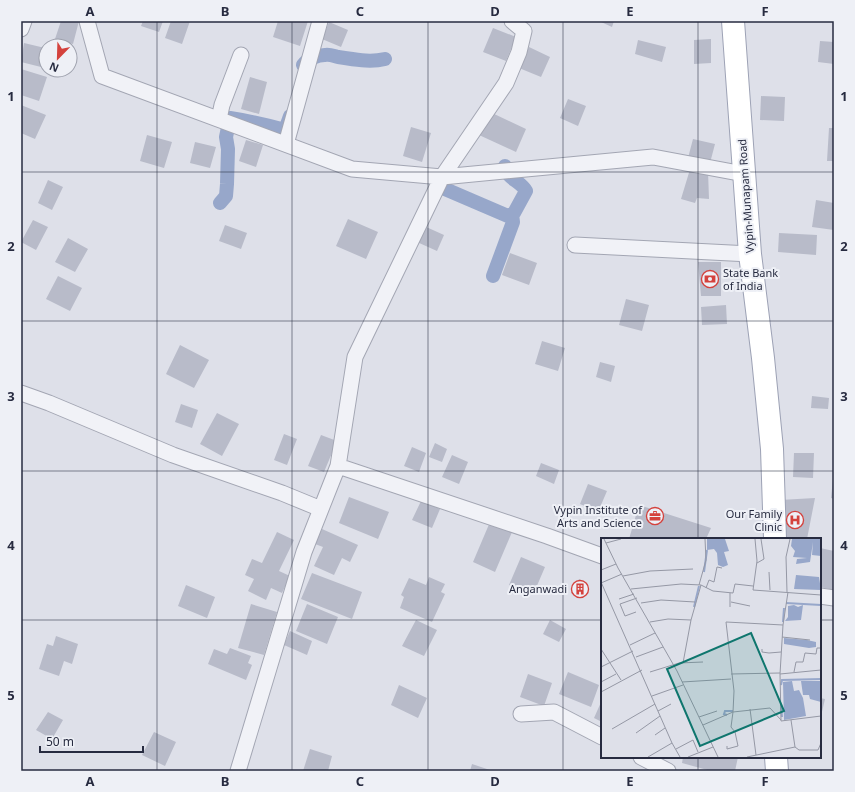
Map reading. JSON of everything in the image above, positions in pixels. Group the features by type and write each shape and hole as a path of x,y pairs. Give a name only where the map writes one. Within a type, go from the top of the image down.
{"main road":[{"name":"Vypin-Munapam Road","path":"734,21 750,254 772,449 775,538"},
{"path":"776,758 778,771"}],"street":[{"path":"21,29 24,21"},
{"path":"87,21 102,76 352,169 442,177 653,158 744,174"},
{"path":"286,144 320,21"},
{"path":"238,771 304,552 338,466 355,358 442,177 506,83 519,52 524,31 512,21"},
{"path":"226,122 222,105 241,55"},
{"path":"575,245 750,254"},
{"path":"21,393 49,403 173,455 282,493 321,509"},
{"path":"338,466 601,556"},
{"path":"821,596 834,598"},
{"path":"521,714 554,712 601,736"},
{"path":"643,758 668,771"}],"building":[{"path":"61,21 79,21 75,38 55,38"},
{"path":"143,21 163,21 159,32 141,26"},
{"path":"171,21 190,21 182,44 165,38"},
{"path":"278,21 308,21 300,46 273,37"},
{"path":"599,21 614,21 612,27"},
{"path":"329,22 348,30 341,47 322,39"},
{"path":"493,28 516,37 506,61 483,52"},
{"path":"711,39 711,63 694,64 694,40"},
{"path":"638,40 666,47 662,62 635,54"},
{"path":"820,41 834,42 834,64 818,62"},
{"path":"24,43 38,46 38,66 21,62"},
{"path":"529,47 550,57 541,77 519,68"},
{"path":"21,69 38,74 38,78 47,78 39,101 21,95"},
{"path":"250,77 267,82 259,114 241,109"},
{"path":"761,96 785,97 784,121 760,120"},
{"path":"568,99 586,106 578,126 560,118"},
{"path":"21,105 46,115 35,139 21,133"},
{"path":"490,112 526,129 516,152 479,135"},
{"path":"411,127 431,133 422,162 403,156"},
{"path":"829,128 834,128 834,161 827,161"},
{"path":"147,135 172,142 164,168 140,161"},
{"path":"693,139 715,144 710,163 688,158"},
{"path":"246,140 263,145 256,167 239,161"},
{"path":"195,142 216,147 210,168 190,163"},
{"path":"691,166 708,171 709,199 697,198 695,203 681,199"},
{"path":"48,180 63,187 52,210 38,203"},
{"path":"816,200 834,203 834,230 812,227"},
{"path":"348,219 378,232 366,259 336,246"},
{"path":"33,220 48,227 36,250 21,242"},
{"path":"225,225 247,233 241,249 219,241"},
{"path":"424,226 444,235 437,251 417,242"},
{"path":"779,233 817,235 816,255 778,252"},
{"path":"68,238 88,249 75,272 55,262"},
{"path":"510,253 537,263 529,285 502,275"},
{"name":"State Bank of India","path":"698,262 721,262 721,296 701,296"},
{"path":"58,276 82,288 70,311 46,299"},
{"path":"626,299 649,305 642,331 619,325"},
{"path":"726,305 727,324 702,325 701,307"},
{"path":"542,341 565,348 558,371 535,364"},
{"path":"180,345 209,360 194,388 166,374"},
{"path":"600,362 615,366 611,382 596,377"},
{"path":"812,396 829,398 828,409 811,408"},
{"path":"181,404 198,410 192,428 175,422"},
{"path":"217,413 239,424 222,456 200,444"},
{"path":"284,434 297,439 287,465 274,460"},
{"path":"321,435 337,441 324,472 308,466"},
{"path":"435,443 447,449 442,462 429,457"},
{"path":"412,447 426,453 419,472 404,466"},
{"path":"794,453 814,453 813,478 793,477"},
{"path":"452,455 468,462 459,484 442,477"},
{"path":"541,463 559,470 554,484 536,476"},
{"path":"834,479 834,499 831,498"},
{"path":"588,484 607,491 598,512 580,504"},
{"path":"349,497 389,512 378,539 339,523"},
{"name":"Our Family Clinic","path":"815,498 807,538 781,538 780,500"},
{"path":"421,501 440,509 432,528 412,520"},
{"name":"Vypin Institute of Arts and Science","path":"639,505 711,528 706,538 629,538"},
{"path":"490,522 512,532 495,572 473,562"},
{"path":"322,529 358,545 350,562 342,558 334,575 314,566 323,547 315,544"},
{"path":"277,532 294,540 279,571 290,576 282,593 271,588 266,600 248,591 254,579 245,575 252,559 262,563"},
{"path":"821,548 834,551 834,590 821,587"},
{"path":"521,557 545,567 533,595 509,585"},
{"path":"312,573 362,592 352,619 301,599"},
{"path":"429,577 445,584 441,592 445,594 432,622 400,608 404,597 401,595 409,578 426,585"},
{"name":"Anganwadi","path":"579,579 588,584 581,598 571,593"},
{"path":"186,585 215,597 207,618 178,606"},
{"path":"251,604 277,612 264,655 238,648"},
{"path":"307,604 338,617 327,644 296,631"},
{"path":"416,620 437,630 424,656 402,646"},
{"path":"550,620 566,629 559,642 543,634"},
{"path":"290,631 312,641 307,655 284,645"},
{"path":"56,636 78,644 72,664 64,661 59,676 39,669 47,644 53,646"},
{"path":"230,648 251,656 248,663 252,665 246,680 208,664 214,649 227,654"},
{"path":"568,672 599,685 591,707 559,694"},
{"path":"528,674 552,683 544,706 520,697"},
{"path":"399,685 427,698 418,718 391,705"},
{"path":"821,698 825,699 821,716"},
{"path":"601,702 601,722 594,718"},
{"path":"48,712 63,720 52,739 36,730"},
{"path":"154,732 176,742 165,766 142,755"},
{"path":"310,749 332,756 328,771 303,771"},
{"path":"683,758 738,758 735,771 711,771 682,763"},
{"path":"472,764 493,771 470,771"}],"waterway":[{"path":"303,65 313,58 327,55 373,61 385,59"},
{"path":"220,203 226,196 228,149 226,137 230,118 285,130 290,116"},
{"path":"438,186 508,216 514,213 526,191 521,185 510,177 505,166"},
{"path":"493,276 513,222 512,214"}],"place":[{"name":"State Bank of India","path":"710,279"},
{"name":"Vypin Institute of Arts and Science","path":"655,516"},
{"name":"Our Family Clinic","path":"795,520"},
{"name":"Anganwadi","path":"580,589"}]}
